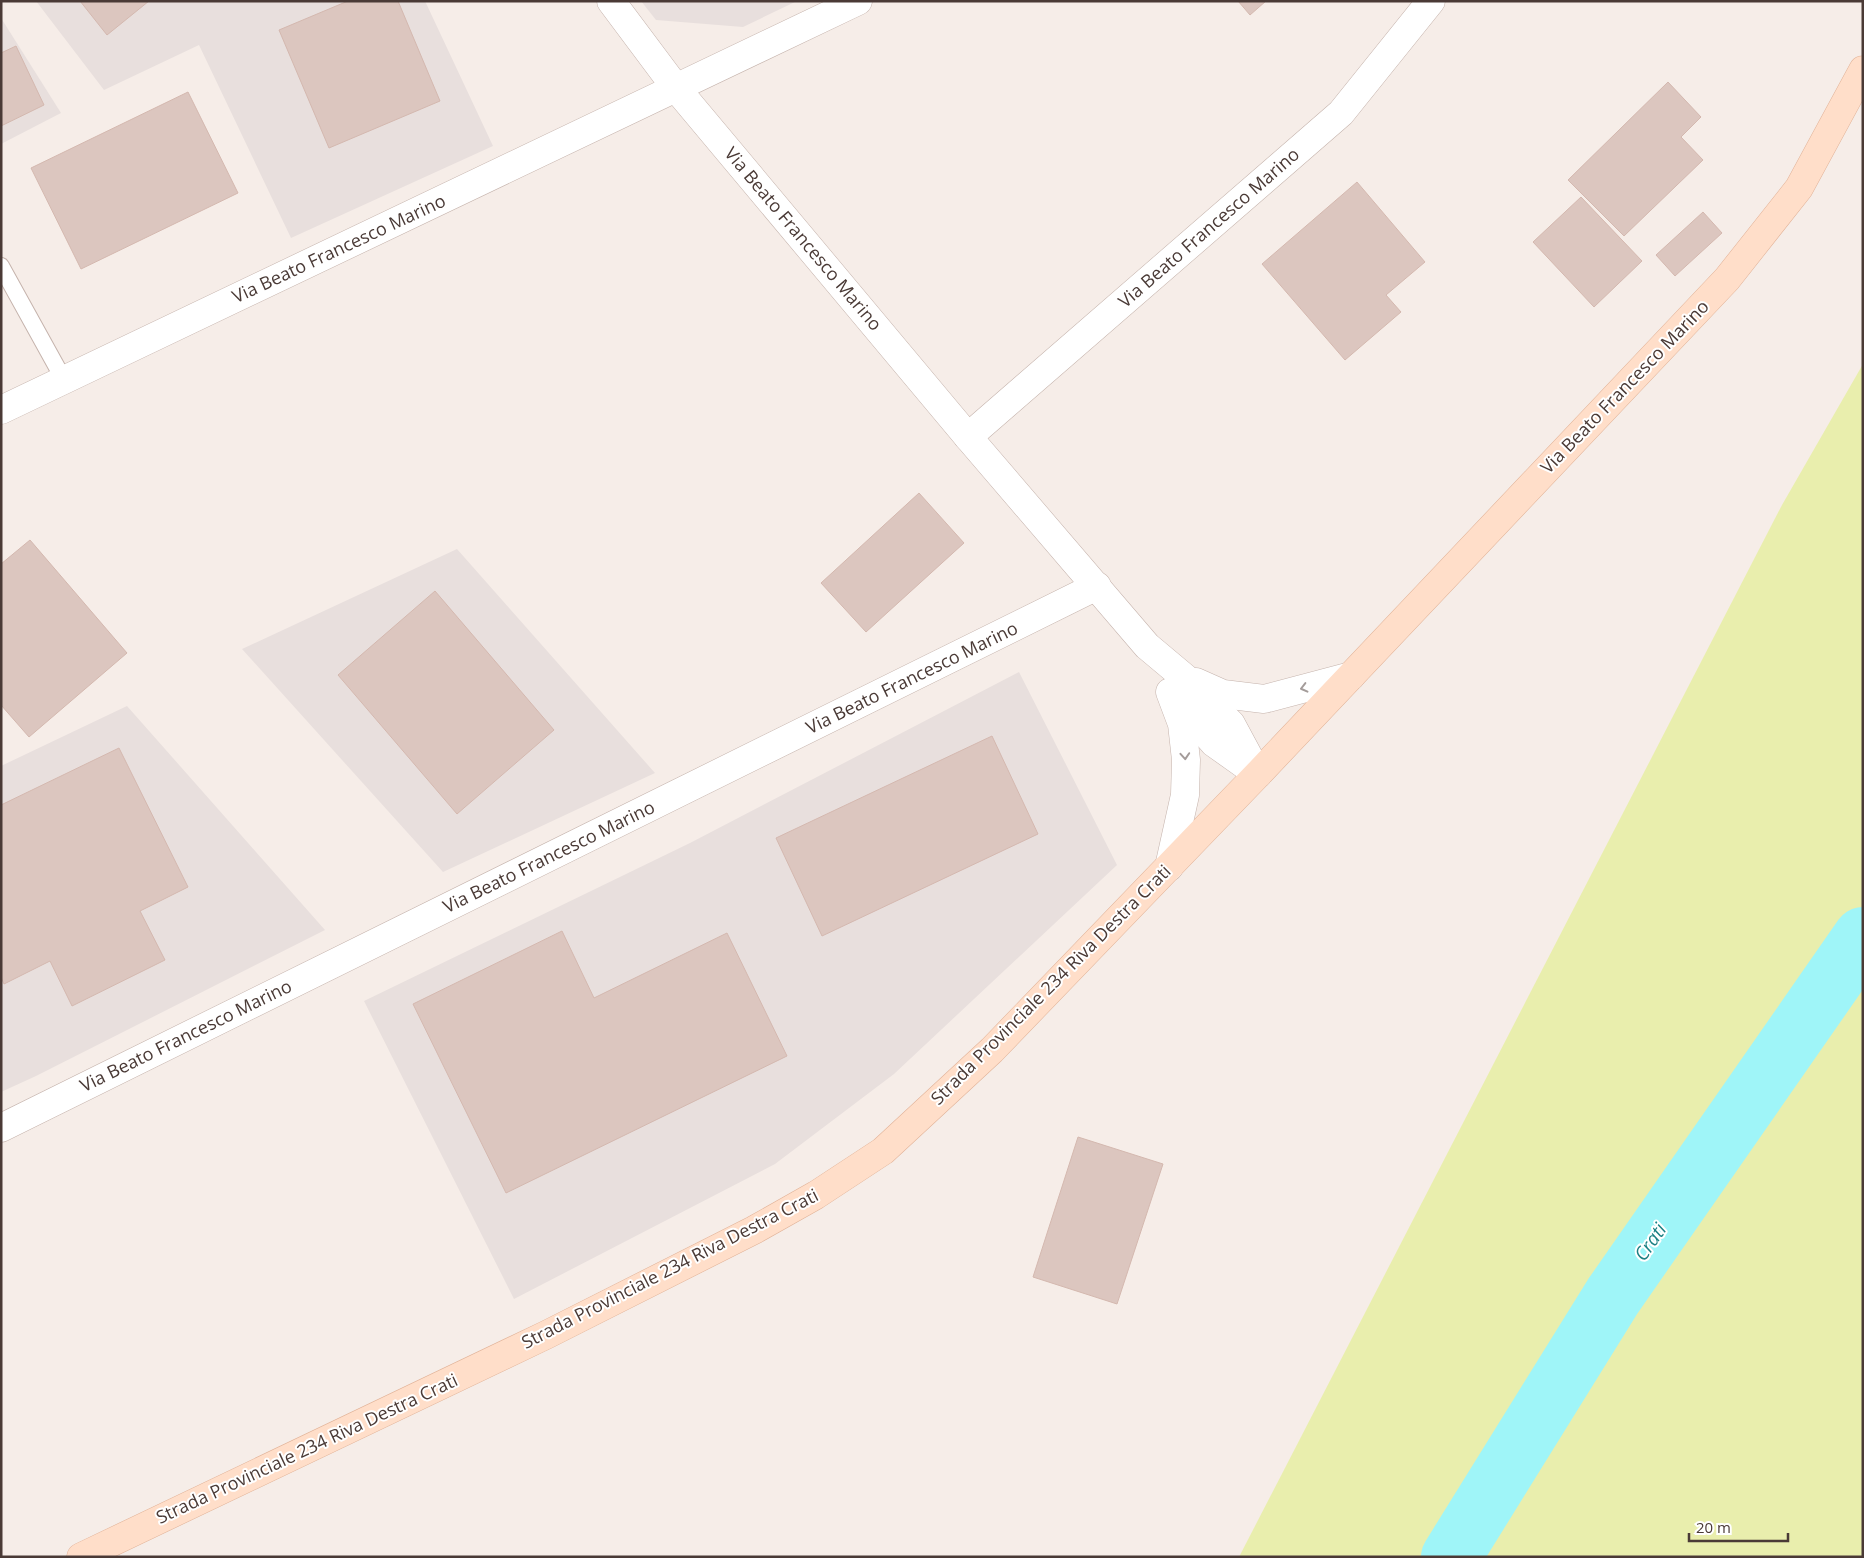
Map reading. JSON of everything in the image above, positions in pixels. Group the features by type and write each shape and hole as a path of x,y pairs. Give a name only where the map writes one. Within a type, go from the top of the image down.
{"main road":[{"name":"Via Beato Francesco Marino","path":"1258,774 1727,279 1799,188 1863,70"},
{"name":"Strada Provinciale 234 Riva Destra Crati","path":"81,1557 546,1335 745,1234 816,1195 883,1151 992,1050 1258,774"}],"street":[{"name":"Via Beato Francesco Marino","path":"611,1 676,88 968,437 1097,586 1177,685 1231,724 1258,774"},
{"name":"Via Beato Francesco Marino","path":"1,410 858,1"},
{"name":"Via Beato Francesco Marino","path":"968,437 1341,113 1431,1"},
{"name":"Via Beato Francesco Marino","path":"1,1128 1097,586"},
{"name":"Via Beato Francesco Marino","path":"1177,685 1223,694 1264,698 1351,676"},
{"name":"Via Beato Francesco Marino","path":"1169,867 1185,795 1186,760 1177,685"}],"lane":[{"path":"1,266 64,380"}],"shaded area":[{"path":"36,1 425,1 493,146 291,238 199,45 104,90"},
{"path":"641,1 797,1 743,27 656,20"},
{"path":"1,18 61,113 1,144"},
{"path":"457,549 655,773 443,872 242,649"},
{"path":"1019,672 1117,865 894,1074 775,1164 514,1299 364,1001 690,843"},
{"path":"127,706 325,930 1,1092 1,766"}],"green space":[{"path":"1863,364 1863,1557 1239,1557 1782,505"}],"building":[{"path":"80,1 149,1 107,35"},
{"path":"348,1 398,1 440,101 329,148 279,30"},
{"path":"1238,1 1266,1 1250,15"},
{"path":"16,46 44,105 1,126 1,53"},
{"path":"1668,82 1701,117 1681,137 1703,160 1624,236 1568,180"},
{"path":"188,92 238,193 81,269 31,168"},
{"path":"1357,182 1425,262 1386,295 1401,312 1345,360 1262,264"},
{"path":"1581,197 1642,261 1594,307 1533,242"},
{"path":"1703,212 1722,233 1675,276 1656,255"},
{"path":"919,493 964,543 866,632 821,583"},
{"path":"30,540 127,653 29,737 1,705 1,564"},
{"path":"435,591 554,730 457,814 338,675"},
{"path":"992,736 1038,834 822,936 776,838"},
{"path":"119,748 188,887 140,911 165,960 72,1006 50,961 4,984 1,977 1,805"},
{"path":"562,931 594,998 727,933 787,1056 506,1193 413,1004"},
{"path":"1078,1137 1163,1164 1117,1304 1033,1277"}],"waterway":[{"name":"Crati","path":"1451,1557 1613,1296 1863,937"}]}
